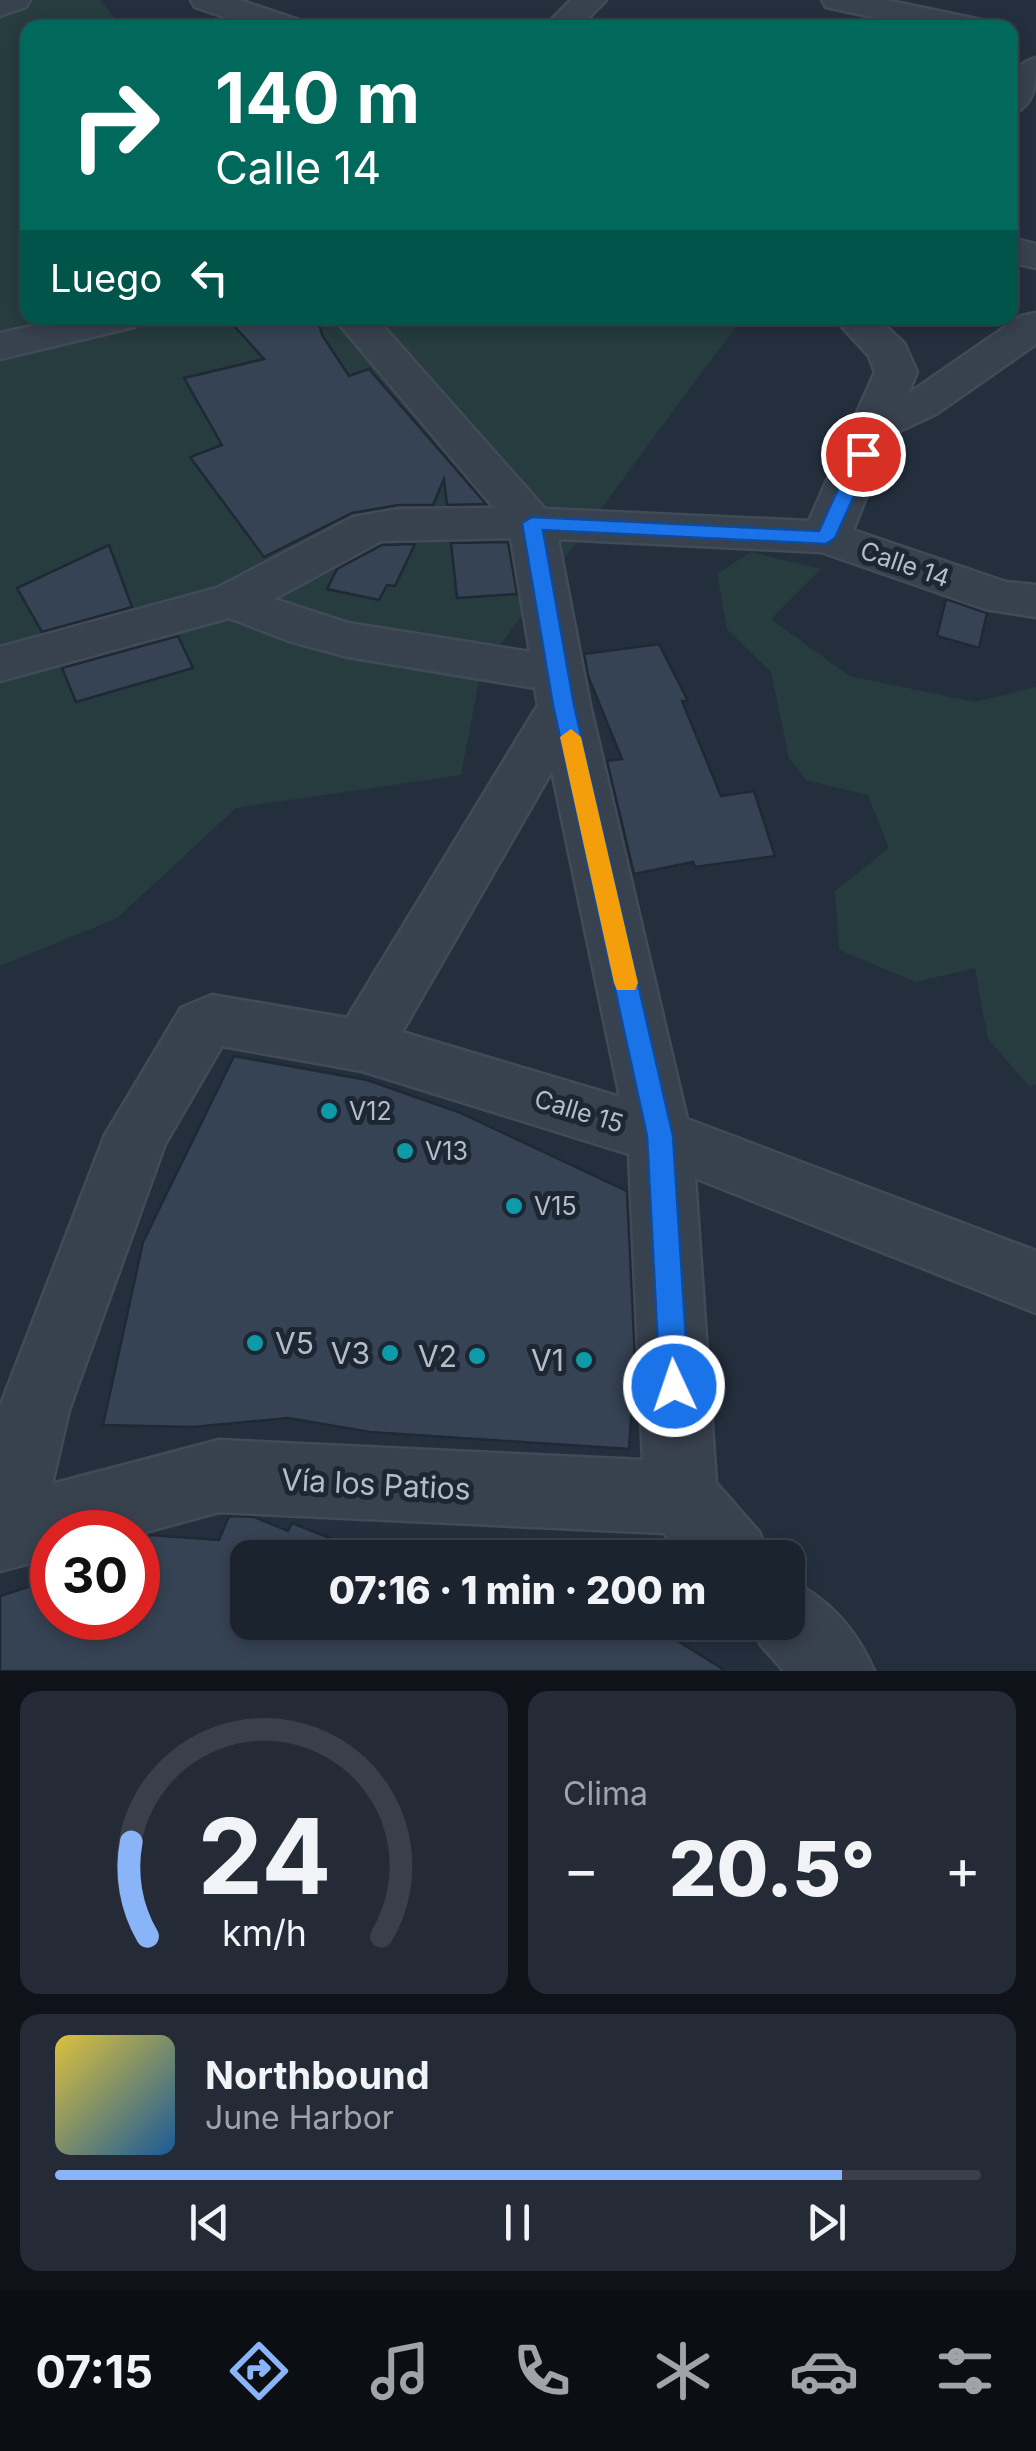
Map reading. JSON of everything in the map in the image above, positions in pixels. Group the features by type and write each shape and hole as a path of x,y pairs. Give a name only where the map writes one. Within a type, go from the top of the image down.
{"street":[{"path":"0,6 14,0"},
{"path":"208,0 267,20"},
{"path":"569,20 590,0"},
{"path":"838,0 935,20"},
{"path":"1018,83 1032,48"},
{"path":"876,426 921,405 1036,324"},
{"path":"0,346 89,325"},
{"path":"360,325 532,523 561,689 660,1136 681,1498 717,1540"},
{"path":"826,538 896,372 888,352 861,325"},
{"name":"Calle 14","path":"0,664 234,600 370,528 532,523 826,538 1002,598 1036,601"},
{"path":"234,600 270,621 561,689"},
{"path":"362,1046 561,689"},
{"name":"Calle 15","path":"17,1410 137,1135 202,1026 212,1020 362,1046 660,1136 1036,1282"},
{"path":"2,1533 17,1410"},
{"name":"Vía los Patios","path":"2,1533 219,1476 681,1498"},
{"path":"805,1638 834,1671"}],"green space":[{"path":"0,0 100,0 116,20 20,20 20,325 737,325 481,671 461,775 236,808 117,918 0,966"},
{"path":"751,552 821,569 771,619 849,676 975,702 1036,687 1036,1084 1030,1087 988,1039 975,968 916,982 839,950 835,891 889,848 868,795 806,780 789,758 771,672 727,629 717,574"}],"building":[{"path":"233,325 320,325 349,376 369,369 486,504 447,505 444,479 433,505 398,505 352,513 264,557 190,457 222,445 184,378 264,359"},
{"path":"508,542 517,594 457,598 451,543"},
{"path":"415,544 395,586 387,585 379,600 327,589 337,569 382,545"},
{"path":"109,545 132,607 42,632 17,588"},
{"path":"946,599 987,613 979,648 937,636"},
{"path":"178,636 193,668 76,702 62,668"},
{"path":"659,644 688,701 682,701 721,796 754,791 775,856 695,867 693,862 634,874 607,761 622,759 588,676 584,654"},
{"path":"234,1056 367,1080 461,1113 627,1191 635,1359 629,1449 370,1432 288,1418 193,1427 103,1425 143,1242"},
{"path":"229,1516 254,1517 288,1531 292,1523 335,1540 230,1540 230,1640 676,1640 726,1671 0,1671 0,1596 30,1586 30,1640 160,1640 160,1536 219,1540"}],"slow traffic":[{"path":"571,737 626,983"}],"place":[{"name":"V12","path":"329,1111"},
{"name":"V13","path":"405,1151"},
{"name":"V15","path":"514,1206"},
{"name":"V5","path":"255,1343"},
{"name":"V3","path":"390,1353"},
{"name":"V2","path":"477,1356"},
{"name":"V1","path":"584,1360"}],"route":[{"path":"674,1386 660,1136 564,705 532,523 826,538 863,454"}]}
